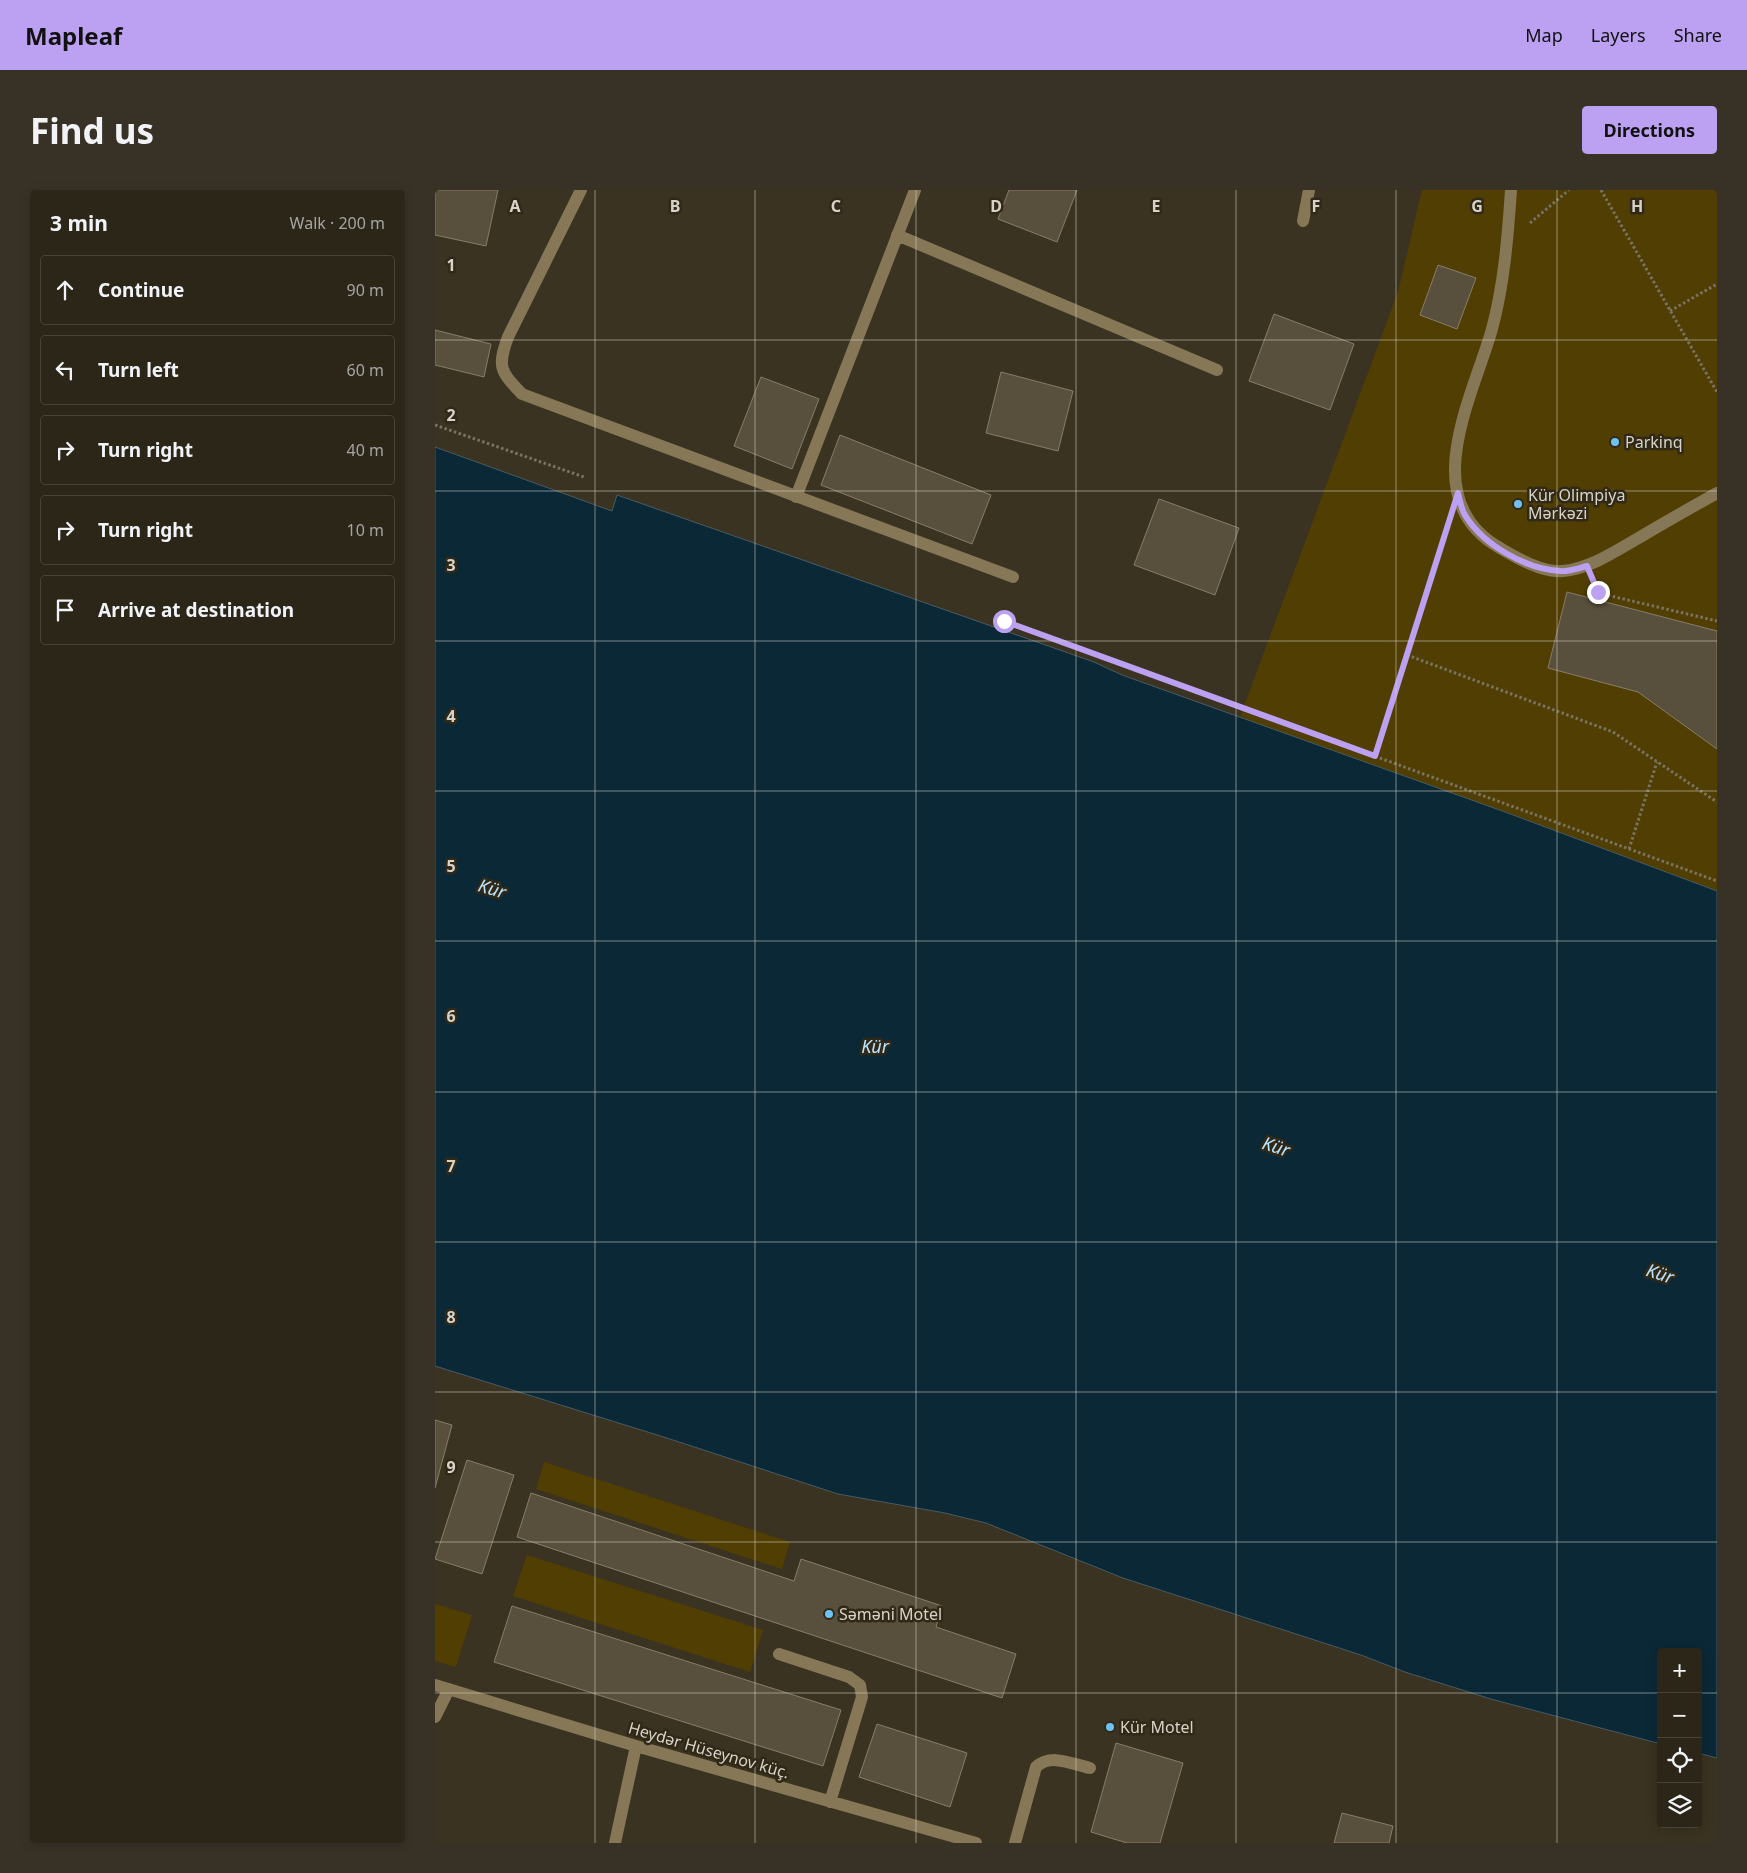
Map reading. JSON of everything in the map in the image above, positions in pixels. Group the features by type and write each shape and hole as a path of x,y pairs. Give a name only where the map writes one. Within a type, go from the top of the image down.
{"street":[{"path":"581,190 508,337 501,358 505,376 522,394 1013,577"},
{"path":"796,497 915,190"},
{"path":"1303,221 1309,190"},
{"path":"1511,190 1505,245 1492,327 1459,430 1454,458 1458,493 1464,514 1478,532 1516,558 1538,567 1561,572 1587,566 1717,492"},
{"path":"897,235 1217,370"},
{"path":"779,1654 849,1677 860,1685 862,1697 831,1802"},
{"name":"Heydər Hüseynov küç.","path":"435,1685 636,1746 975,1843"},
{"path":"435,1717 449,1689"},
{"path":"615,1843 636,1746"},
{"path":"1015,1843 1036,1767 1043,1760 1054,1759 1090,1768"}],"path":[{"path":"1505,245 1569,190"},
{"path":"1601,190 1717,392"},
{"path":"1670,311 1717,284"},
{"path":"435,425 584,477"},
{"path":"1375,756 1458,493"},
{"path":"1587,566 1598,592 1717,621"},
{"path":"1004,621 1717,881"},
{"path":"1407,655 1613,732 1717,802"},
{"path":"1629,849 1657,762"}],"shaded area":[{"name":"Kür Olimpiya Mərkəzi","path":"1422,190 1717,190 1717,891 1505,812 1240,717 1398,292"},
{"path":"544,1462 790,1542 782,1569 536,1489"},
{"path":"527,1555 763,1630 750,1672 513,1596"},
{"path":"435,1604 472,1615 456,1667 435,1661"}],"water":[{"name":"Kür","path":"435,447 612,511 617,495 1094,662 1122,675 1505,812 1717,891 1717,1758 1702,1754 1702,1648 1657,1648 1657,1743 1491,1699 1405,1672 1361,1655 1123,1578 986,1523 945,1513 838,1494 667,1438 435,1366"}],"building":[{"path":"435,190 498,190 486,246 435,235"},
{"path":"1009,190 1077,190 1057,242 998,219"},
{"path":"1438,265 1476,278 1457,329 1420,315"},
{"path":"1274,314 1354,344 1330,410 1249,381"},
{"path":"435,330 491,344 484,377 435,365"},
{"path":"1001,372 1073,391 1058,451 986,433"},
{"path":"761,377 819,399 792,469 734,446"},
{"path":"840,435 991,495 972,544 821,485"},
{"path":"1159,499 1239,528 1215,595 1134,565"},
{"path":"1567,592 1717,631 1717,749 1638,692 1548,668"},
{"path":"435,1420 452,1425 435,1488"},
{"path":"467,1460 514,1475 482,1574 435,1559"},
{"path":"531,1493 794,1581 801,1559 942,1606 936,1627 1016,1654 1002,1698 517,1537"},
{"path":"512,1606 841,1710 823,1766 494,1662"},
{"path":"877,1724 967,1753 950,1807 859,1777"},
{"path":"1116,1743 1183,1763 1160,1843 1127,1843 1091,1832"},
{"path":"1342,1813 1393,1826 1389,1843 1334,1843"}],"place":[{"name":"Parkinq","path":"1615,442"},
{"name":"Kür Olimpiya Mərkəzi","path":"1518,504"},
{"name":"Səməni Motel","path":"829,1614"},
{"name":"Kür Motel","path":"1110,1727"}],"route":[{"path":"1004,621 1375,756 1458,493 1464,514 1478,532 1493,544 1516,558 1538,567 1561,572 1587,566 1598,592"}]}
